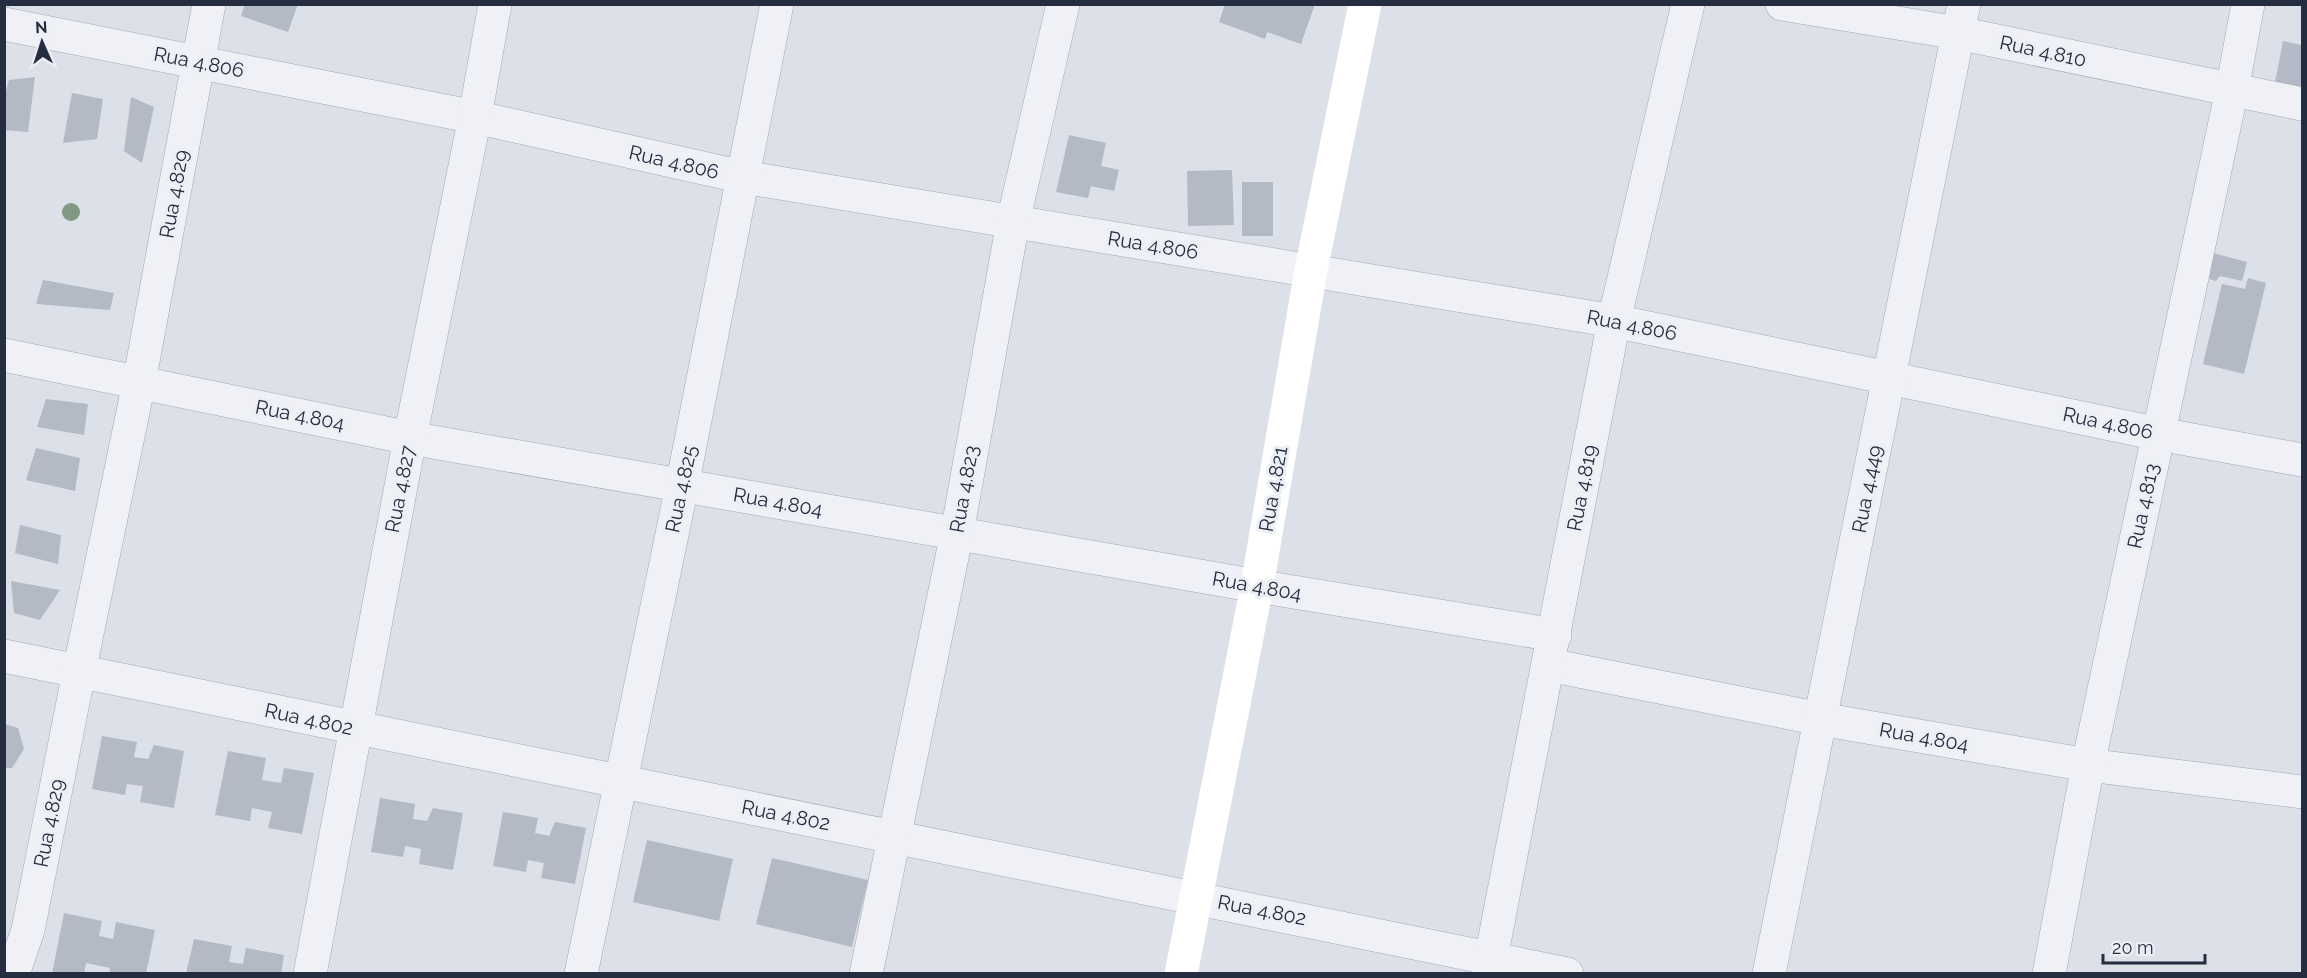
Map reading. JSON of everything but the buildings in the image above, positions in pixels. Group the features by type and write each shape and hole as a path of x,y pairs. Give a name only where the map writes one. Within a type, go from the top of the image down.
{"street":[{"name":"Rua 4.829","path":"14,974 28,930 139,383 209,4"},
{"name":"Rua 4.827","path":"310,974 410,438 475,117 495,4"},
{"name":"Rua 4.825","path":"581,974 682,486 777,4"},
{"name":"Rua 4.823","path":"866,974 957,533 1013,222 1063,4"},
{"name":"Rua 4.821","path":"1181,974 1257,586 1311,270 1365,4"},
{"name":"Rua 4.819","path":"1489,965 1552,650 1614,321 1688,4"},
{"name":"Rua 4.810","path":"1782,4 1961,19 2232,90 2302,104"},
{"name":"Rua 4.813","path":"2049,974 2088,765 2232,90 2248,4"},
{"name":"Rua 4.449","path":"1769,974 1961,19"},
{"name":"Rua 4.806","path":"4,24 475,117 743,177 1614,321 1889,376 2159,434 2302,460"},
{"name":"Rua 4.804","path":"4,355 410,438 1257,586 1552,650 1820,719 2088,765 2302,792"},
{"name":"Rua 4.802","path":"4,656 355,729 1195,897 1489,965 1567,974"}]}
